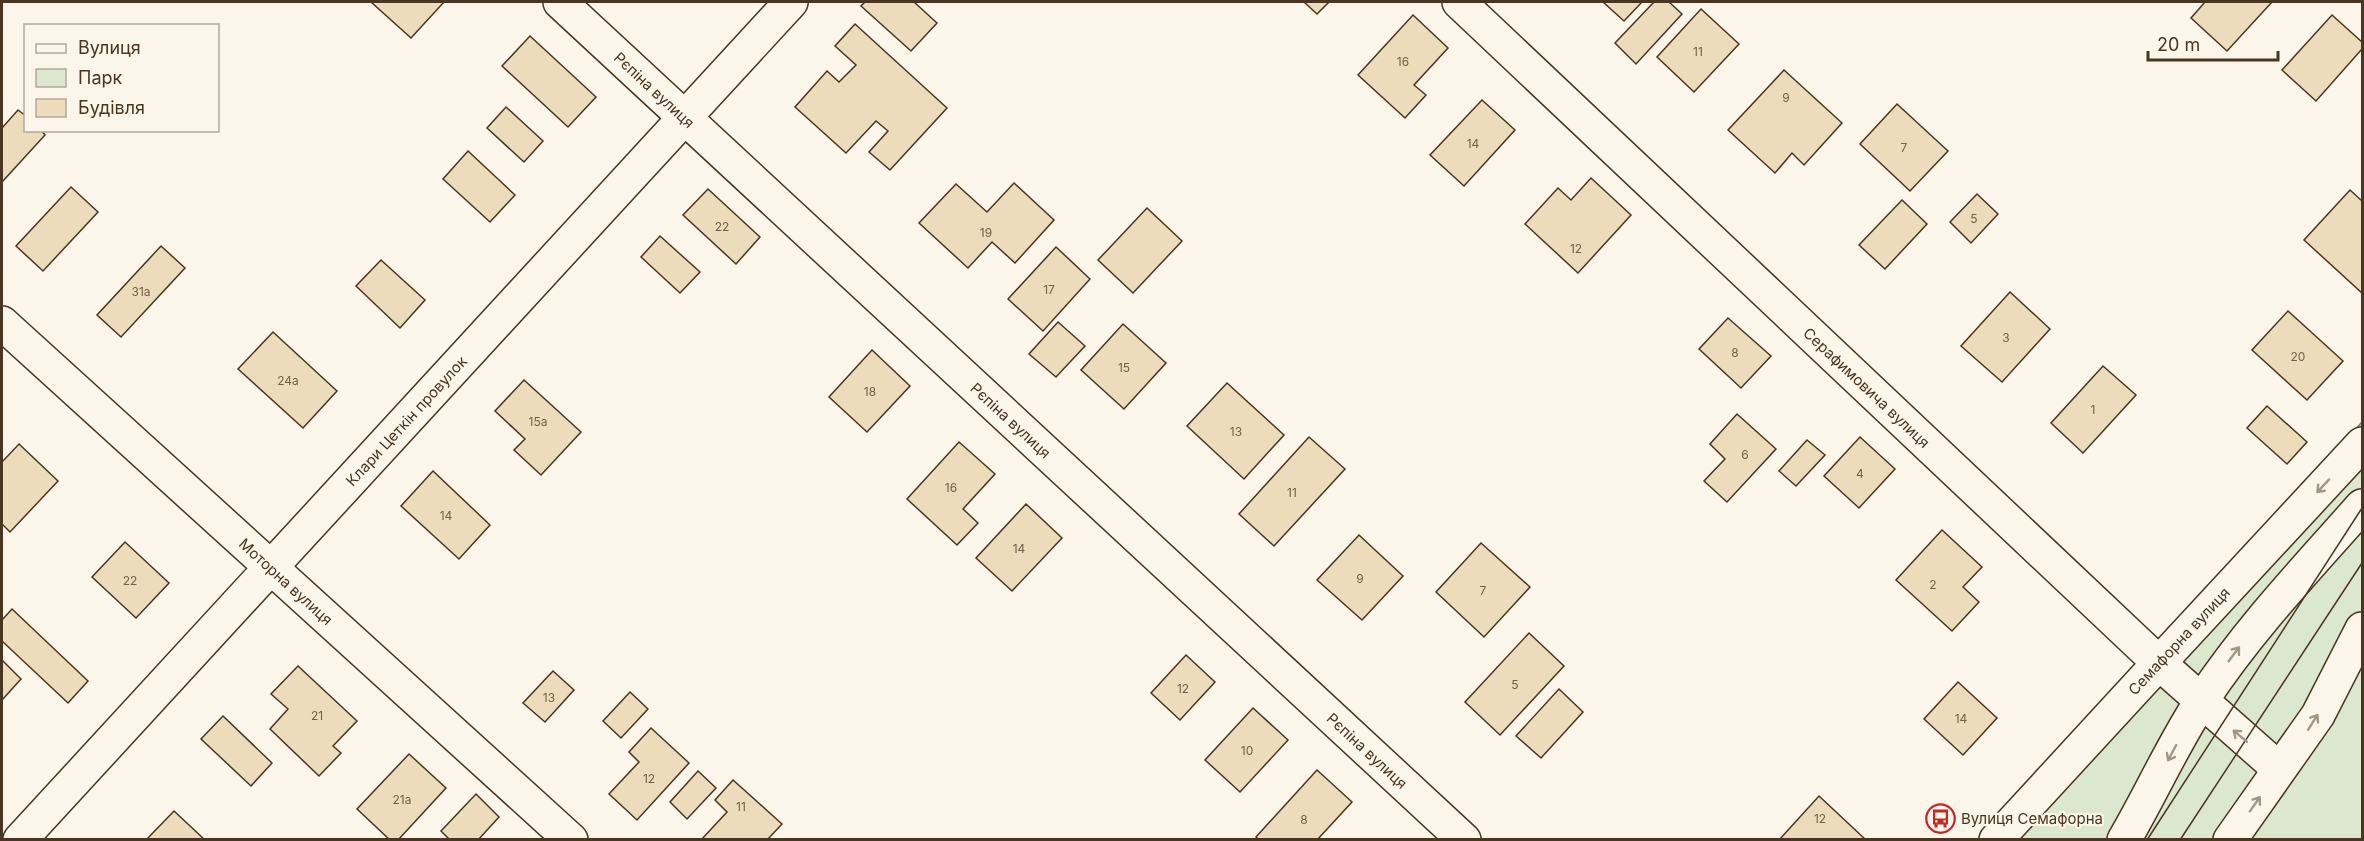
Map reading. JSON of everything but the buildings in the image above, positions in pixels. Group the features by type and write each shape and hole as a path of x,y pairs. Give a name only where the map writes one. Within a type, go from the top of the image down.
{"street":[{"name":"Рєпіна вулиця","path":"560,2 1464,840"},
{"name":"Клари Цеткін провулок","path":"20,840 791,2"},
{"name":"Серафимовича вулиця","path":"1460,2 2200,702 2279,769"},
{"name":"Моторна вулиця","path":"2,323 571,840"},
{"name":"Семафорна вулиця","path":"1996,840 2362,444"},
{"path":"2124,840 2200,702 2270,608 2362,506"},
{"path":"2230,840 2318,715 2362,629"}],"green space":[{"path":"2362,422 2362,839 1995,839"}],"tram line":[{"path":"2147,840 2362,508"},
{"path":"2180,840 2362,563"}],"place":[{"name":"Вулиця Семафорна","path":"1940,818"}]}
